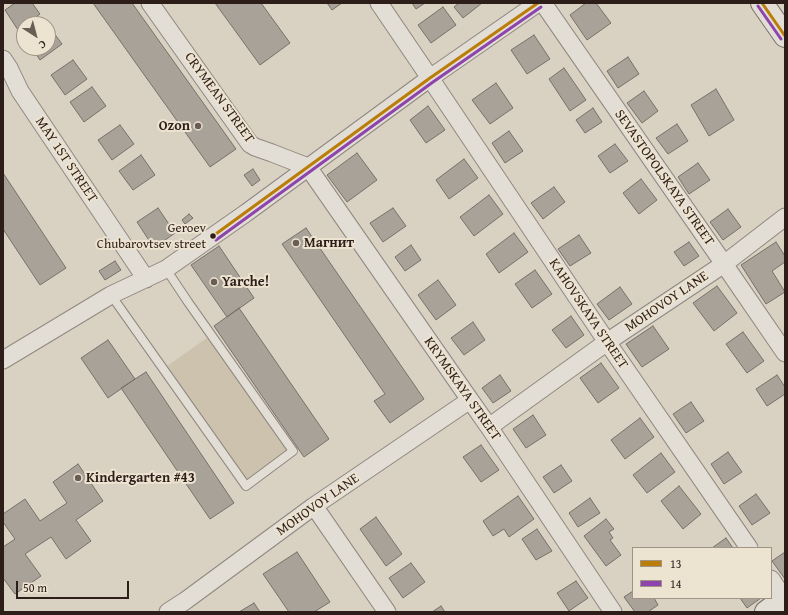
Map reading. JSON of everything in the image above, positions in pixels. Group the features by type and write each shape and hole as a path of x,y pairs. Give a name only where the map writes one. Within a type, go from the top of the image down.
{"main road":[{"path":"762,3 785,36"},
{"path":"766,612 785,599"}],"street":[{"name":"CRYMEAN STREET","path":"150,3 250,144 308,167"},
{"name":"KAHOVSKAYA STREET","path":"378,3 607,342 748,547"},
{"path":"3,360 111,295 166,269 430,78 538,3"},
{"name":"SEVASTOPOLSKAYA STREET","path":"543,3 785,353"},
{"name":"MAY 1ST STREET","path":"3,59 20,91 146,279"},
{"name":"KRYMSKAYA STREET","path":"308,167 489,426 613,612"},
{"name":"MOHOVOY LANE","path":"489,426 607,342 724,264 785,217"},
{"name":"MOHOVOY LANE","path":"168,612 188,606 314,506 470,400"},
{"path":"314,506 387,612"},
{"path":"772,580 785,599"}],"lane":[{"path":"111,295 246,486 294,451 166,269"}],"shaded area":[{"path":"211,335 293,451 246,485 163,369"}],"building":[{"path":"15,3 32,3 40,14 37,16 16,16 16,27 5,10"},
{"path":"93,3 132,3 236,149 210,167"},
{"path":"215,3 261,3 290,43 260,65"},
{"path":"327,3 342,3 332,10"},
{"path":"412,3 425,3 416,9"},
{"path":"459,3 482,3 463,18 454,7"},
{"path":"586,3 596,3 611,23 587,40 570,15"},
{"path":"443,7 456,25 431,43 418,25"},
{"path":"534,35 550,59 527,74 511,50"},
{"path":"56,36 62,44 56,48"},
{"path":"37,56 46,56 40,60"},
{"path":"628,57 639,74 618,88 607,71"},
{"path":"73,60 87,79 65,95 51,75"},
{"path":"564,68 586,100 570,111 549,79"},
{"path":"496,83 513,108 490,124 472,100"},
{"path":"92,87 106,106 84,122 70,102"},
{"path":"716,89 734,120 709,136 691,105"},
{"path":"644,91 658,111 642,123 627,103"},
{"path":"428,106 445,130 426,143 410,120"},
{"path":"593,108 602,122 585,133 576,120"},
{"path":"677,124 688,141 668,154 656,138"},
{"path":"120,125 134,144 112,160 98,140"},
{"path":"509,131 523,151 505,163 492,143"},
{"path":"615,144 628,161 610,173 598,156"},
{"path":"357,153 377,180 347,202 327,175"},
{"path":"141,155 155,175 133,190 119,171"},
{"path":"464,159 478,178 449,199 436,180"},
{"path":"698,163 710,180 689,194 678,177"},
{"path":"253,169 260,180 252,186 244,175"},
{"path":"3,173 66,268 40,285 3,229"},
{"path":"641,179 657,200 639,214 623,193"},
{"path":"554,187 565,202 543,219 531,203"},
{"path":"489,195 503,214 474,236 460,217"},
{"path":"158,208 175,233 154,248 137,222"},
{"path":"393,208 406,226 383,242 370,223"},
{"path":"728,209 741,227 723,240 710,222"},
{"path":"189,214 193,218 185,224 182,220"},
{"path":"306,228 424,399 390,423 374,401 385,394 282,244"},
{"path":"514,233 528,252 499,273 486,254"},
{"path":"579,235 591,253 570,266 558,249"},
{"path":"689,242 699,256 684,266 674,252"},
{"path":"776,242 785,256 785,262 772,271 785,292 766,304 741,265"},
{"path":"411,245 421,260 405,271 395,257"},
{"path":"219,246 254,298 227,317 191,265"},
{"path":"115,261 121,270 105,280 99,271"},
{"path":"535,270 552,294 532,308 515,284"},
{"path":"438,280 456,305 436,320 418,295"},
{"path":"717,286 737,313 714,331 693,303"},
{"path":"620,287 632,304 609,320 597,304"},
{"path":"239,308 329,439 304,457 214,326"},
{"path":"571,316 584,335 566,348 552,330"},
{"path":"473,322 485,340 464,355 451,338"},
{"path":"653,326 669,349 642,367 626,344"},
{"path":"743,332 764,361 747,373 726,344"},
{"path":"108,340 135,379 108,398 81,358"},
{"path":"601,363 619,388 598,403 580,378"},
{"path":"146,372 234,503 210,519 121,388"},
{"path":"500,375 511,391 493,403 482,388"},
{"path":"777,375 785,387 785,394 767,406 756,389"},
{"path":"691,402 704,421 686,433 673,414"},
{"path":"533,415 546,435 526,448 513,429"},
{"path":"640,418 654,437 625,459 611,440"},
{"path":"481,445 499,470 481,482 463,457"},
{"path":"728,452 742,472 724,484 711,464"},
{"path":"661,453 675,472 647,493 633,475"},
{"path":"78,464 103,501 76,520 91,541 66,559 51,537 25,554 41,576 15,594 3,578 3,547 15,539 3,522 3,514 25,499 40,521 67,503 53,482"},
{"path":"561,465 572,481 554,493 543,477"},
{"path":"679,486 701,514 683,529 661,501"},
{"path":"756,494 770,513 752,525 739,506"},
{"path":"518,496 534,519 509,537 504,529 493,536 483,521"},
{"path":"590,498 600,513 578,527 569,513"},
{"path":"376,517 402,554 386,566 360,529"},
{"path":"606,519 614,529 609,532 613,538 610,540 621,555 606,566 584,536"},
{"path":"537,529 552,551 536,560 522,539"},
{"path":"726,538 732,547 713,547"},
{"path":"297,552 330,602 314,612 289,612 263,574"},
{"path":"785,552 785,579 772,561"},
{"path":"411,563 425,582 403,598 389,578"},
{"path":"576,581 588,598 569,611 557,593"},
{"path":"632,592 632,599 655,599 658,605 648,612 635,612 624,597"},
{"path":"741,599 760,599 747,608"},
{"path":"254,603 260,612 239,612"},
{"path":"441,606 445,612 432,612"}],"transit line":[{"name":"13","path":"213,236 430,78 538,3"},
{"name":"13","path":"762,3 785,36"},
{"name":"14","path":"758,6 781,39"},
{"name":"14","path":"216,240 433,82 541,7"}],"place":[{"name":"Ozon","path":"198,126"},
{"name":"Geroev Chubarovtsev street","path":"213,236"},
{"name":"Магнит","path":"296,243"},
{"name":"Yarche!","path":"214,282"},
{"name":"Kindergarten #43","path":"78,478"}]}
